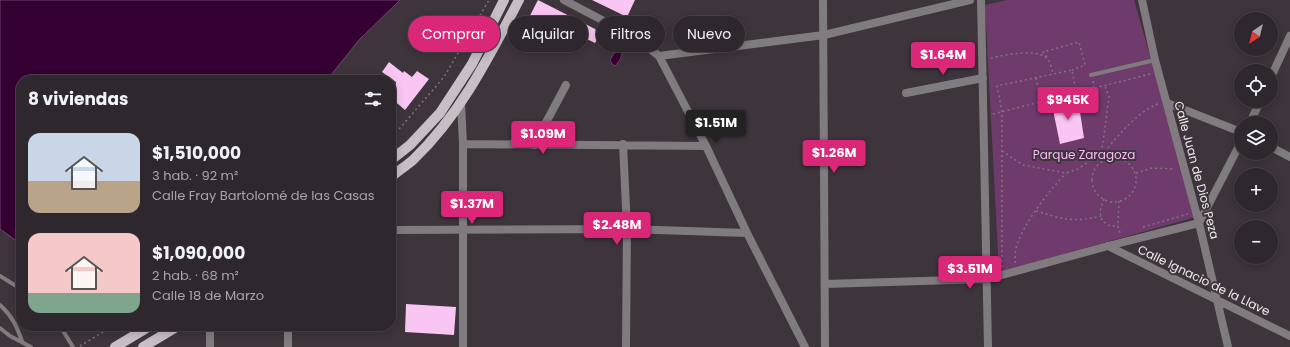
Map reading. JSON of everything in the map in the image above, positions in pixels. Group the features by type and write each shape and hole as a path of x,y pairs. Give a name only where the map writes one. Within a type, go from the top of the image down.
{"main road":[{"path":"396,156 410,145 440,113 472,64 504,0"},
{"path":"396,173 412,160 439,131 461,102 490,56 519,0"},
{"path":"115,347 142,331"},
{"path":"143,347 170,331"}],"street":[{"path":"564,0 636,38 659,56 706,146 747,233 805,347"},
{"path":"823,0 824,347"},
{"path":"659,56 824,36 970,0"},
{"path":"981,0 988,347"},
{"name":"Calle Juan de Dios Peza","path":"1142,0 1155,60 1199,223 1228,347"},
{"path":"1277,64 1290,36"},
{"path":"906,93 983,78"},
{"path":"534,145 566,85"},
{"path":"461,102 463,144 463,347"},
{"path":"1167,103 1234,129"},
{"path":"463,144 623,144 706,146"},
{"path":"623,144 627,229 626,347"},
{"path":"1278,151 1290,157"},
{"path":"1199,223 1234,156"},
{"name":"Calle Ignacio de la Llave","path":"825,284 987,279 1199,223"},
{"path":"396,230 627,229 747,233"},
{"name":"Calle Ignacio de la Llave","path":"1108,246 1290,336"},
{"path":"210,331 210,347"},
{"path":"288,331 288,347"}],"lane":[{"path":"1091,75 1155,60"},
{"path":"0,276 16,287"},
{"path":"0,305 10,314 16,326"},
{"path":"0,328 10,336 32,347"},
{"path":"18,331 22,341"},
{"path":"63,331 73,347"}],"path":[{"path":"396,131 444,78 489,0"},
{"path":"1002,269 1002,112 997,86 1072,70 1085,65 1079,42 1043,52 1048,59 1053,74"},
{"path":"982,59 1022,53 1043,55 1048,59"},
{"path":"1072,70 1076,93"},
{"path":"1002,112 1150,74"},
{"path":"1036,78 1041,102"},
{"path":"1098,159 1102,148 1109,97 1105,86"},
{"path":"1098,159 1138,116 1151,107 1167,103"},
{"path":"1002,151 1023,165 1066,172 1078,169 1095,157 1102,161"},
{"path":"1108,158 1116,158 1129,164 1135,173 1136,184 1128,197 1119,201 1108,201 1096,193 1093,186 1093,172 1096,166 1102,161 1108,158"},
{"path":"1135,173 1152,168 1177,169"},
{"path":"1016,265 1014,254 1018,242 1053,186 1066,172"},
{"path":"1104,199 1100,211 1102,221 1110,226 1118,226"},
{"path":"1119,201 1118,226 1120,234"},
{"path":"1036,211 1073,221 1086,220 1101,216"},
{"path":"1141,228 1190,213"},
{"path":"78,347 105,331"}],"green space":[{"name":"Parque Zaragoza","path":"1007,0 1134,0 1196,217 999,272 985,5"}],"shaded area":[{"path":"0,0 400,0 359,40 331,75 16,75 16,240 0,229"},
{"path":"615,52 622,52 618,63 615,66 610,60"}],"building":[{"path":"538,0 570,16 530,16"},
{"path":"592,0 635,0 627,16"},
{"path":"588,25 596,29 595,43 588,40"},
{"path":"389,62 403,73 404,71 412,77 417,71 429,79 405,110 396,102 396,75 386,75 382,72"},
{"path":"1078,99 1084,138 1060,144 1052,105"},
{"path":"406,304 456,307 454,335 405,332"}]}
